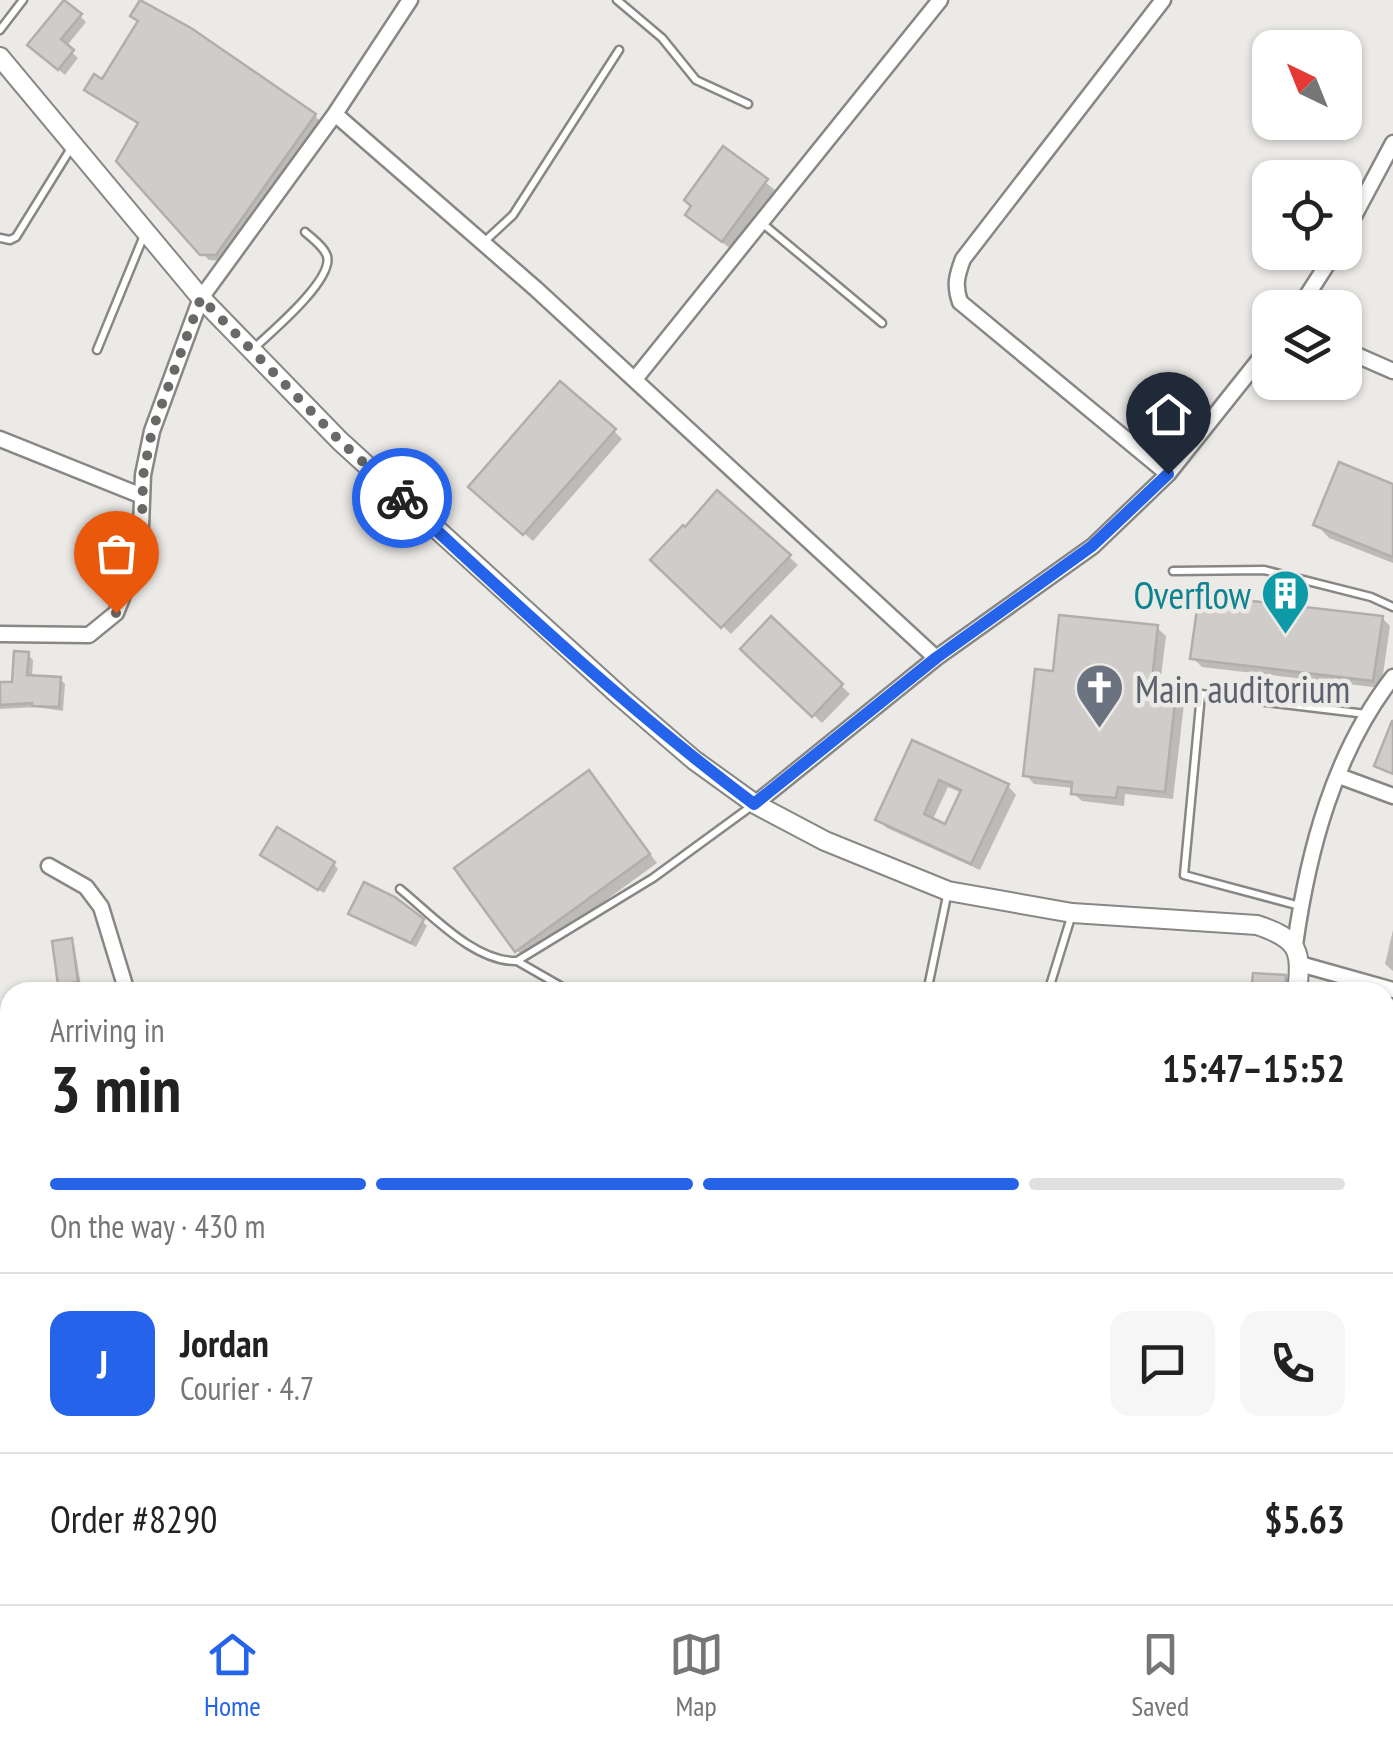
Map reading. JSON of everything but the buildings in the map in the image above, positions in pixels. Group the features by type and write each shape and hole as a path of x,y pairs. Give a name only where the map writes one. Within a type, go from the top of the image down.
{"street":[{"path":"0,634 89,635 116,613 142,526 142,496 152,431 201,298 335,114 410,0"},
{"path":"635,379 940,0"},
{"path":"1163,0 963,259 956,277 960,302 1168,474"},
{"path":"1,62 201,298 340,441 651,723 754,804 825,841 948,891 1072,913 1257,925 1281,933 1295,945"},
{"path":"335,114 484,242 936,658"},
{"path":"1362,201 1393,144"},
{"path":"1362,357 1393,371"},
{"path":"754,804 936,658 1092,546 1168,474 1252,369"},
{"path":"0,439 142,496"},
{"path":"1298,982 1300,964 1295,945 1300,906 1324,809 1367,714 1393,677"},
{"path":"1338,776 1393,796"},
{"path":"50,866 86,886 101,906 124,982"},
{"path":"1300,964 1364,982"}],"lane":[{"path":"0,30 23,0"},
{"path":"617,0 662,38 696,80 748,104"},
{"path":"484,242 513,215 619,50"},
{"path":"0,238 16,237 74,144"},
{"path":"762,222 882,323"},
{"path":"96,350 146,232"},
{"path":"251,351 325,273 326,252 306,232"},
{"path":"1173,571 1264,570 1371,597 1393,608"},
{"path":"1300,906 1184,876 1202,694 1367,714"},
{"path":"516,961 653,878 754,804"},
{"path":"400,889 470,945 516,961 553,982"},
{"path":"928,982 948,891"},
{"path":"1051,982 1072,913"}],"way so far":[{"path":"116,613 142,526 143,476 152,431 201,298 340,441 402,498"}],"place":[{"name":"Overflow","path":"1286,636"},
{"name":"Main auditorium","path":"1100,730"}],"route":[{"path":"402,498 622,698 694,760 754,804 936,658 1092,546 1168,474"}]}
